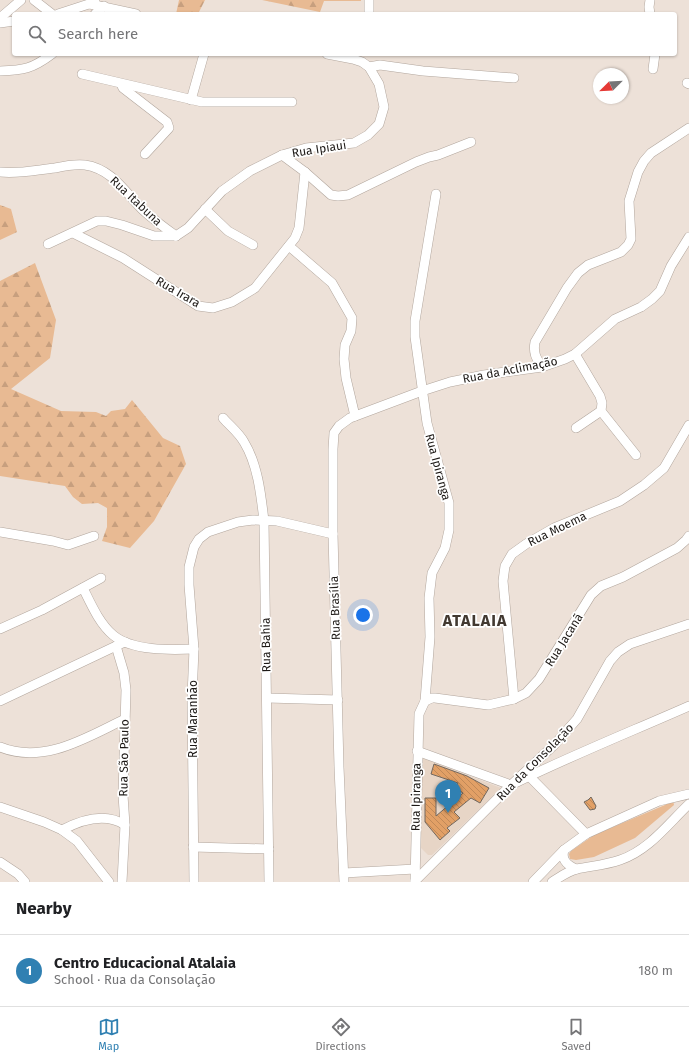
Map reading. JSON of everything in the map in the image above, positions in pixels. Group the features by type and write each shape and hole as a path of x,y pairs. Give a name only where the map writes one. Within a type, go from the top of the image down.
{"street":[{"path":"0,18 21,0"},
{"path":"34,0 49,12"},
{"path":"369,0 369,12"},
{"path":"650,0 650,12"},
{"path":"65,12 97,3 129,12"},
{"path":"0,23 12,21"},
{"path":"0,71 19,70 32,67 49,56"},
{"path":"191,100 203,56"},
{"path":"338,56 423,72 514,78"},
{"path":"653,69 655,56"},
{"name":"Rua Ipiaui","path":"176,236 188,228 222,191 250,171 282,155 306,148 354,143 368,135 379,124 384,107 379,84 365,61"},
{"path":"82,74 202,102 292,102"},
{"path":"120,83 123,88 167,122 169,128 145,154"},
{"path":"542,367 535,356 533,349 535,342 567,288 578,273 588,266 621,252 628,246 631,239 630,201 638,172 644,161 651,153 689,128"},
{"path":"282,155 331,194 348,196 416,162 429,157 438,156 471,142"},
{"name":"Rua Itabuna","path":"0,172 27,172 85,165 98,169 112,176 144,211 176,236"},
{"name":"Rua Irara","path":"73,233 123,258 198,306 213,308 232,302 255,288 295,238 299,228 305,172"},
{"name":"Rua Ipiranga","path":"415,881 417,751 419,714 425,701 430,638 429,598 432,573 445,548 449,530 449,503 427,423 415,337 415,321 436,194"},
{"path":"206,209 228,231 253,245"},
{"path":"48,244 73,233 87,224 97,221 106,221 122,225 154,236 176,236"},
{"name":"Rua da Aclimação","path":"422,391 450,382 484,375 542,367 575,354 615,319 641,307 660,291 671,266 689,237"},
{"path":"289,246 332,283 352,318 351,331 345,345 344,359 346,378 355,416"},
{"path":"575,354 600,396 602,403 601,411 636,455"},
{"name":"Rua Brasília","path":"344,877 339,767 333,534 334,433 339,426 355,416 422,391"},
{"path":"576,428 601,411"},
{"name":"Rua Bahia","path":"223,418 244,441 254,465 261,492 264,521 269,882"},
{"name":"Rua Moema","path":"514,699 503,581 506,566 512,554 554,528 620,501 644,485 664,468 689,425"},
{"name":"Rua Maranhão","path":"194,882 192,697 194,649 189,567 194,547 199,539 208,532 238,522 253,520 277,521 333,534"},
{"path":"0,532 68,545 94,536"},
{"name":"Rua Jacanã","path":"425,701 435,698 488,705 514,699 526,693 539,679 591,595 601,586 623,577 677,548 689,536"},
{"path":"0,629 42,610 101,578"},
{"path":"83,588 97,615 106,627 114,635 125,642 134,645 161,649 194,649"},
{"name":"Rua da Consolação","path":"415,881 511,784 554,746 578,719 610,661 618,652 630,644 689,624"},
{"path":"0,701 125,642"},
{"name":"Rua São Paulo","path":"116,646 124,673 126,690 123,794 125,825 122,882"},
{"path":"267,698 338,700"},
{"path":"417,751 511,784 689,706"},
{"path":"0,747 22,753 44,753 64,747 125,719"},
{"path":"529,776 586,834"},
{"path":"533,882 564,850 586,834 659,801 689,794"},
{"path":"552,882 576,869 600,866 621,860 645,848 669,826 689,804"},
{"path":"0,807 62,830 77,841 109,882"},
{"path":"62,830 77,823 94,818 118,820 125,825"},
{"path":"193,847 269,849"},
{"path":"564,850 564,860 569,866 576,869"},
{"path":"0,862 18,874 25,882"},
{"path":"344,877 415,869"}],"shaded area":[{"path":"422,758 501,788 432,855 428,855 421,848"}],"green space":[{"path":"179,0 205,0 199,12 176,12"},
{"path":"262,0 361,1 324,1 320,12"},
{"path":"0,205 11,209 17,232 0,240"},
{"path":"35,263 56,320 50,358 11,389 61,411 96,412 106,416 111,411 125,409 132,400 163,438 180,446 186,464 154,521 130,548 102,541 107,527 107,508 98,503 82,504 73,497 65,486 0,476 0,281"},
{"path":"673,800 674,805 635,838 594,857 576,860 570,859 569,854 571,851 594,835 665,805"}],"building":[{"path":"434,764 467,776 489,788 480,803 471,798 454,812 460,818 447,828 450,831 440,840 425,822 425,798 436,798 436,816 463,793 455,788 458,783 431,774"},
{"path":"591,797 596,806 595,809 590,810 584,802"}],"place":[{"name":"Centro Educacional Atalaia","path":"448,813"}],"district":[{"name":"ATALAIA","path":"475,620"}]}
